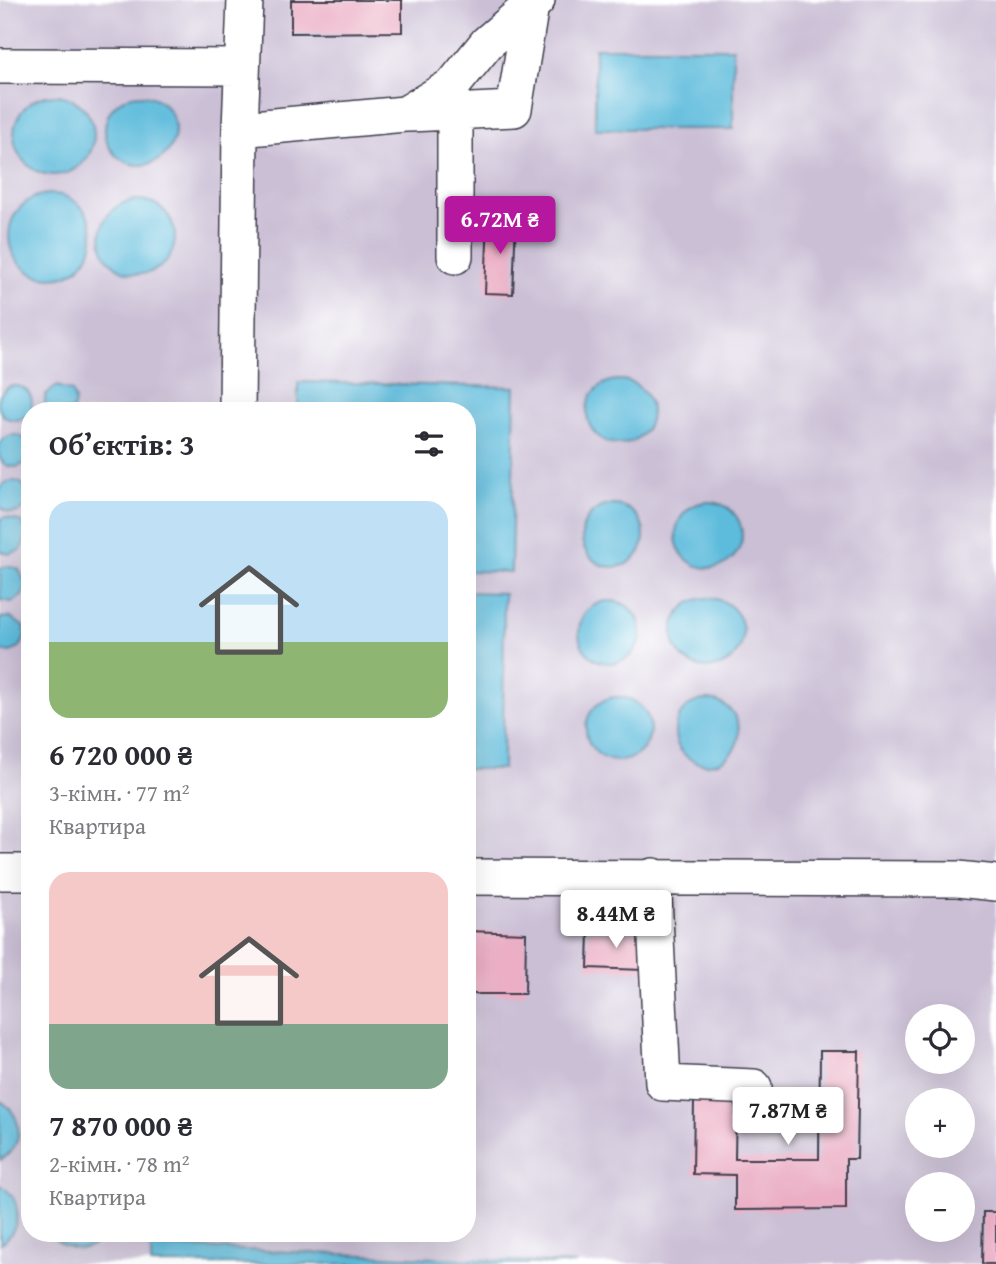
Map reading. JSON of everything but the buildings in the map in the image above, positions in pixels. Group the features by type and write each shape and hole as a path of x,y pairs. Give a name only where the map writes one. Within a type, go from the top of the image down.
{"lane":[{"path":"237,402 240,129 245,0"},
{"path":"240,129 405,114 514,109 534,3"},
{"path":"405,114 453,85 487,43 534,3"},
{"path":"0,66 242,67"},
{"path":"454,112 455,256"},
{"path":"0,872 21,872"},
{"path":"653,876 663,1083 754,1087"},
{"path":"476,877 944,879 996,883"}],"shaded area":[{"path":"0,0 996,0 996,1264 0,1264"}],"water":[{"path":"595,48 733,48 733,129 595,129"},
{"path":"46,95 62,95 83,106 94,127 94,143 83,164 62,175 46,175 32,169 20,157 14,143 14,127 20,113 32,101"},
{"path":"140,95 165,105 175,130 165,155 140,165 115,155 105,130 115,105"},
{"path":"51,194 67,197 81,206 90,220 93,236 90,252 81,266 67,275 51,278 35,275 21,266 12,252 9,236 12,220 21,206 35,197"},
{"path":"138,200 159,206 169,216 175,237 169,258 159,268 138,274 117,268 107,258 101,237 107,216 117,206"},
{"path":"619,380 637,386 645,394 651,412 645,430 637,438 619,444 601,438 593,430 587,412 593,394 601,386"},
{"path":"298,382 515,387 511,572 476,571 476,402 298,402"},
{"path":"57,386 72,391 75,402 45,402 45,395"},
{"path":"8,387 22,387 31,396 32,402 21,402 21,419 8,419 -1,410 -1,396"},
{"path":"8,436 20,436 21,465 8,466 -1,457 -1,445"},
{"path":"7,482 19,482 21,510 7,512 -1,504 -1,490"},
{"path":"709,502 722,505 732,512 739,522 742,535 739,548 732,558 722,565 709,568 696,565 686,558 679,548 676,535 679,522 686,512 696,505"},
{"path":"607,505 619,505 635,514 642,524 642,548 635,558 619,567 607,567 596,562 587,553 582,542 582,530 587,519 596,510"},
{"path":"6,517 21,522 21,550 9,554 0,551 0,519"},
{"path":"8,566 19,569 21,574 21,597 12,602 0,600 0,568"},
{"path":"476,592 504,593 503,769 476,769"},
{"path":"708,598 727,604 737,614 743,633 737,652 727,662 708,668 689,662 679,652 673,633 679,614 689,604"},
{"path":"610,601 632,610 641,632 632,654 610,663 588,654 579,632 588,610"},
{"path":"10,617 21,625 21,645 16,650 0,651 0,618"},
{"path":"618,697 630,699 641,706 648,717 648,741 641,752 630,759 618,761 606,759 595,752 588,741 586,729 588,717 595,706 606,699"},
{"path":"707,700 719,702 730,709 737,720 737,744 730,755 719,762 707,764 695,762 684,755 677,744 675,732 677,720 684,709 695,702"},
{"path":"0,1101 14,1114 18,1130 14,1147 0,1160"},
{"path":"0,1185 13,1198 17,1214 13,1231 0,1244"},
{"path":"59,1242 98,1242 78,1249"},
{"path":"151,1246 576,1264 151,1264"}]}
